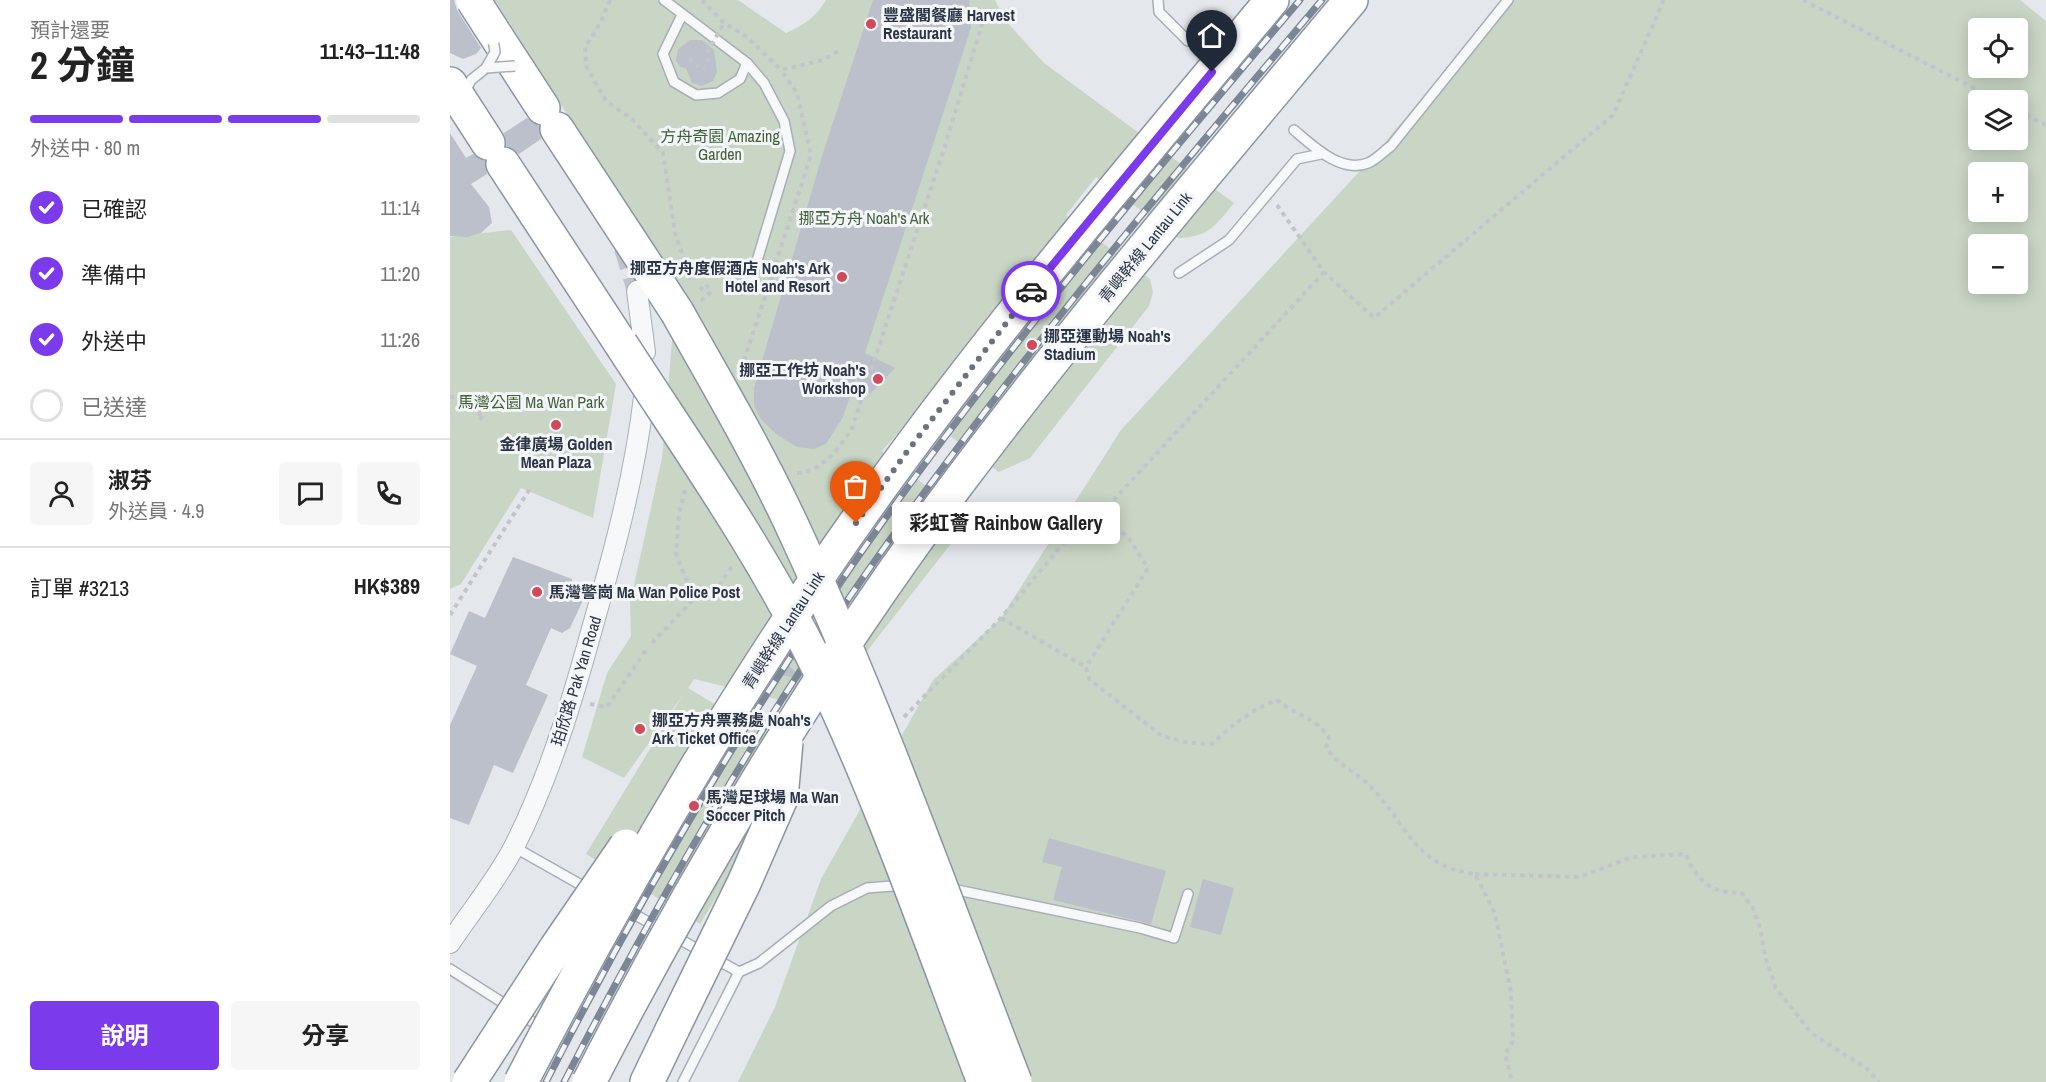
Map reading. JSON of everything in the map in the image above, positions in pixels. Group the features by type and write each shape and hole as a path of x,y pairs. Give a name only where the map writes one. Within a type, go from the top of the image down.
{"highway":[{"path":"473,0 491,28 501,67 550,118 677,312 745,433 794,529 864,691 1015,1082"},
{"path":"1302,54 1351,0"},
{"name":"青嶼幹線 Lantau Link","path":"521,1082 582,963 654,835 736,702 819,576 969,370 1091,217 1268,10"},
{"name":"青嶼幹線 Lantau Link","path":"589,1082 636,991 701,875 787,734 868,610 954,489 1130,264 1302,54"},
{"path":"458,86 495,154 748,539 815,663 842,718 885,823 984,1082"},
{"path":"469,1082 556,948 672,779 736,702"},
{"path":"647,1082 744,883 781,798 787,734"}],"street":[{"name":"青嶼幹線 Lantau Link","path":"1302,54 1343,0"},
{"path":"637,291 645,352"},
{"name":"珀欣路 Pak Yan Road","path":"450,943 514,847 536,800 563,728 622,524 644,397"}],"lane":[{"path":"664,0 747,63 764,83 784,121 789,151 750,285"},
{"path":"1158,0 1159,12 1188,40"},
{"path":"1294,130 1321,154 1352,165 1369,163 1391,146 1508,0"},
{"path":"682,15 663,54 674,82 696,95 718,93 740,79 747,63"},
{"path":"458,86 501,67"},
{"path":"1179,273 1229,240 1297,159 1321,154"},
{"path":"514,847 739,972"},
{"path":"683,1082 739,972 759,963 840,902 867,888 922,884 1128,926 1174,938 1188,894"},
{"path":"450,969 539,1026"}],"path":[{"path":"609,0 601,22 585,47 586,66 606,101 632,120 663,153 675,233 699,304 711,292 706,284 700,290"},
{"path":"702,0 724,23 747,37 781,70 810,63 839,51"},
{"path":"1268,192 1324,272 1374,318 1613,115 1664,0"},
{"path":"1803,0 1978,90"},
{"path":"786,473 806,472 822,464 842,444 852,428 982,21"},
{"path":"689,59 703,70 708,63 707,53 724,23"},
{"path":"2028,116 2046,125"},
{"path":"903,719 1001,618 1077,527 1099,516 1324,272"},
{"path":"450,397 463,398 480,409 480,420 495,398"},
{"path":"690,480 681,496 676,554 694,598"},
{"path":"450,615 531,487"},
{"path":"1086,667 1148,568 1128,537 1099,516"},
{"path":"652,643 694,598 716,590 735,563"},
{"path":"1001,618 1086,667 1089,679 1162,736 1189,743 1212,744 1233,724 1259,707 1277,700 1290,712 1323,727 1330,740 1326,747 1333,758 1375,791 1424,853 1453,871 1475,874 1580,877 1632,857 1686,854 1694,875 1724,894 1741,892 1753,908 1776,988 1811,1034 1866,1068 1879,1082"},
{"path":"588,704 607,707 648,647"},
{"path":"1475,874 1495,914 1511,992 1513,1041 1505,1054 1512,1082"}],"green space":[{"name":"挪亞方舟 Noah's Ark","path":"495,0 738,0 786,33 809,20 826,0 995,0 1005,20 1044,63 1234,203 1222,218 1204,233 1178,238 1096,177 1066,215 1150,279 1153,292 1149,306 1030,458 999,472 917,412 882,451 965,517 964,527 821,710 694,679 688,688 802,757 700,924 586,854 683,695 624,778 582,757 607,673 631,636 630,603 662,458 673,330 664,268"},
{"path":"1504,0 2020,0 2046,21 2046,1082 738,1082 775,1007 821,879 933,680 1001,618 1121,430 1370,160"},
{"name":"馬灣公園 Ma Wan Park","path":"511,230 616,384 593,518 521,488 461,584 450,589 450,237"}],"building":[{"path":"450,0 454,0 457,10 481,48 476,54 463,59 450,53"},
{"name":"挪亞方舟 Noah's Ark","path":"873,0 969,0 971,28 865,353 895,368 870,394 856,379 843,417 826,444 814,449 797,447 776,434 761,419 754,406 754,388 823,153"},
{"path":"690,40 702,40 714,50 717,72 713,81 702,86 692,83 686,68 680,67 676,61 678,49"},
{"path":"527,118 539,126 541,139 519,154 506,146 504,133"},
{"path":"450,133 466,158 473,154 485,161 487,174 471,184 489,207 492,223 481,233 467,237 450,236"},
{"path":"513,557 572,579 572,590 585,596 570,628 562,633 551,628 526,685 548,695 513,773 494,765 469,825 450,818 450,725 477,666 450,654 469,611 485,618"},
{"path":"784,662 801,676 799,679 777,674"},
{"path":"1049,838 1166,871 1151,924 1053,900 1062,867 1042,862"},
{"path":"1203,879 1234,888 1221,935 1190,927"}],"tunnel":[{"path":"624,248 637,291"}],"railway":[{"path":"546,1082 631,922 722,766 770,689 871,538 969,405 1061,288 1300,0"},
{"path":"564,1082 664,895 773,713 851,595 962,441 1020,366 1199,145 1322,0"}],"way so far":[{"path":"856,523 906,453 1031,291"}],"place":[{"name":"豐盛閣餐廳 Harvest Restaurant","path":"871,24"},
{"name":"挪亞方舟度假酒店 Noah's Ark Hotel and Resort","path":"842,277"},
{"name":"挪亞運動場 Noah's Stadium","path":"1032,345"},
{"name":"挪亞工作坊 Noah's Workshop","path":"878,379"},
{"name":"金律廣場 Golden Mean Plaza","path":"556,425"},
{"name":"彩虹薈 Rainbow Gallery","path":"856,523"},
{"name":"馬灣警崗 Ma Wan Police Post","path":"537,592"},
{"name":"挪亞方舟票務處 Noah's Ark Ticket Office","path":"640,729"},
{"name":"馬灣足球場 Ma Wan Soccer Pitch","path":"694,806"}],"route":[{"path":"1031,291 1212,72"}],"park label":[{"name":"方舟奇園 Amazing Garden","path":"720,145"}]}
